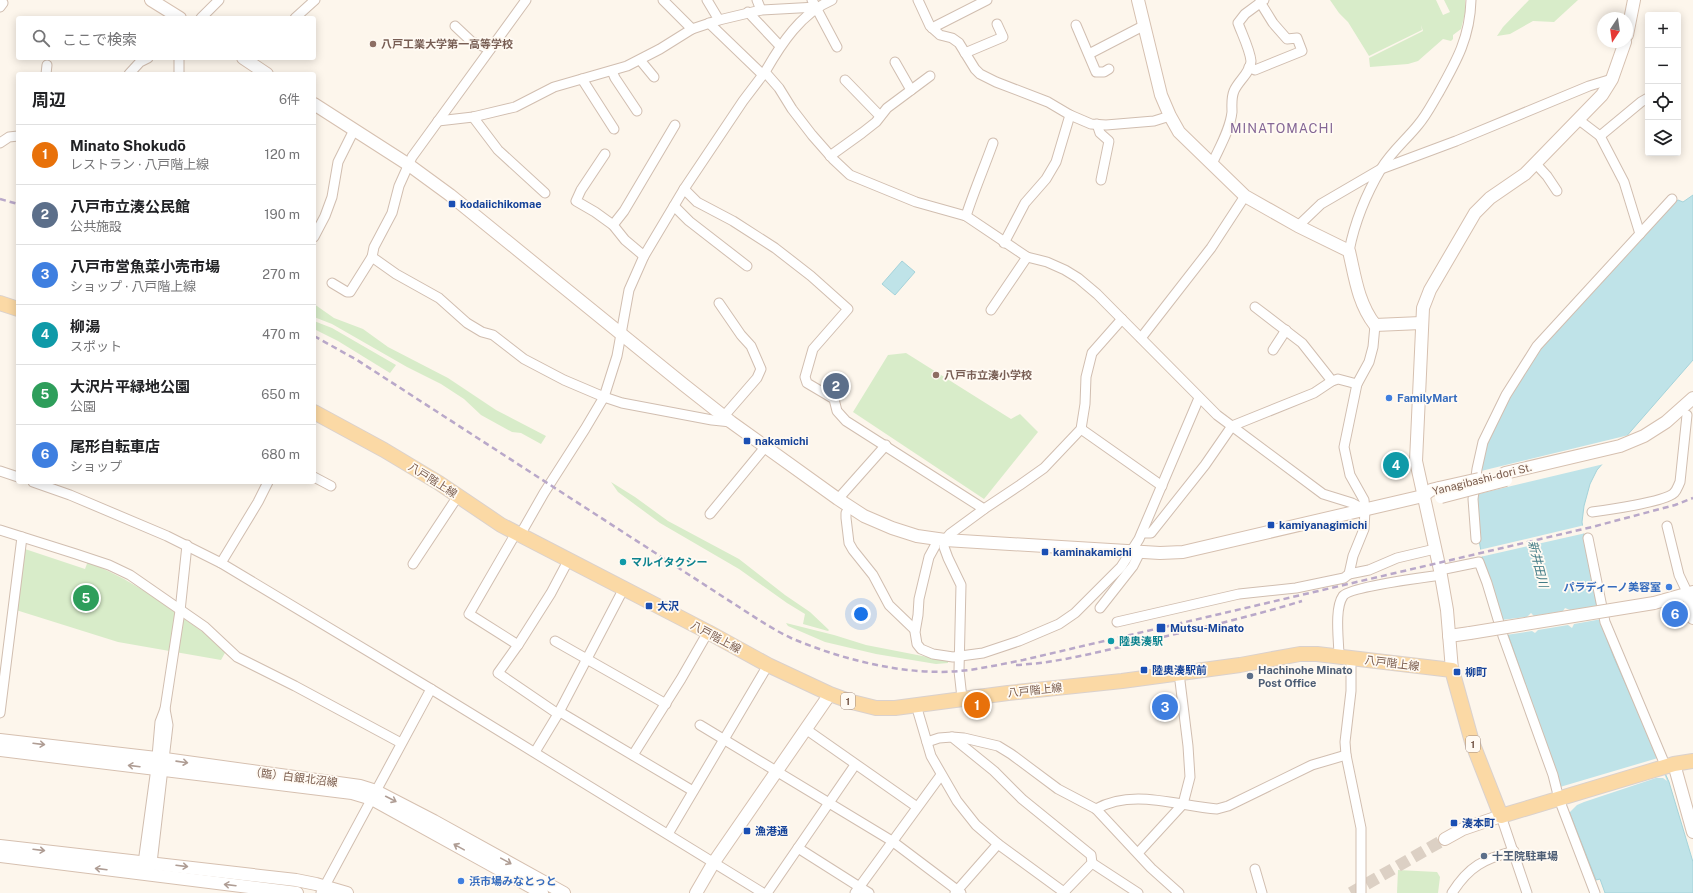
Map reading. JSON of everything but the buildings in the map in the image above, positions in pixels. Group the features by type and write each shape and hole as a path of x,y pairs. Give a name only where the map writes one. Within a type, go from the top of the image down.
{"main road":[{"path":"0,303 16,308"},
{"name":"八戸階上線","path":"316,413 384,450 458,496 501,525 518,534 569,559 768,665 830,694 852,702 876,708 895,708 962,698 1179,673 1300,654 1316,654 1452,670"},
{"name":"1","path":"1452,670 1472,742 1501,816"},
{"path":"1501,816 1667,764 1693,761"}],"street":[{"path":"203,16 219,0"},
{"path":"297,16 315,0"},
{"path":"332,283 347,292 350,292 372,257 374,247 392,213 399,186 412,157 526,0"},
{"path":"663,0 692,29"},
{"path":"707,0 719,20"},
{"path":"757,0 761,10"},
{"path":"438,121 473,117 515,107 554,87 627,66 640,60 692,29 709,23 748,12 814,4 832,0"},
{"path":"918,0 932,28 940,35 952,38 958,43 980,74 996,82 1048,102 1070,116 1091,124 1154,121 1170,116"},
{"path":"932,28 987,0"},
{"path":"1138,0 1143,26 1161,95 1178,132 1246,196 1298,226 1349,251"},
{"path":"1349,574 1353,556 1364,529 1365,510 1364,500 1350,475 1344,447 1357,384 1369,362 1373,347 1375,325 1360,299 1349,251 1360,208 1381,169 1392,154 1419,125 1456,63 1463,48 1471,11 1471,0"},
{"path":"1632,12 1634,0"},
{"path":"153,1 177,16"},
{"path":"1212,164 1224,138 1232,112 1231,105 1234,91 1251,62 1244,37 1238,23 1260,1 1273,23 1287,39 1297,38 1302,51 1255,70 1249,67"},
{"path":"518,645 469,614 518,534 586,429 604,397 617,356 629,290 644,256 684,189 742,101 764,74 780,46 814,4"},
{"path":"814,4 837,47"},
{"path":"748,12 780,46"},
{"path":"709,23 779,88 796,115 830,156 850,175 916,202 966,216 1004,243 1027,257 1047,262 1078,278 1098,294 1217,415 1323,494 1352,503 1365,510"},
{"path":"964,53 1003,37 997,24"},
{"path":"1076,25 1096,72 1104,72 1109,69"},
{"path":"455,26 472,42 490,49"},
{"path":"1089,54 1143,26"},
{"path":"1452,670 1447,610 1441,572 1416,461 1423,308 1430,290 1475,213 1490,198 1525,174 1536,164 1602,95 1612,80 1623,48"},
{"path":"131,72 140,62 144,60"},
{"path":"179,60 179,72"},
{"path":"247,60 264,72"},
{"path":"640,60 654,77"},
{"path":"895,62 911,90"},
{"path":"612,71 637,111"},
{"path":"830,156 876,122 887,108 930,76"},
{"path":"582,79 614,129"},
{"path":"845,80 880,116"},
{"path":"1298,226 1321,204 1381,169 1456,141 1589,86 1612,80"},
{"path":"1600,136 1645,100"},
{"name":"Yanagibashi-dori St.","path":"316,107 409,165 450,195 728,419 838,499 864,516 892,528 940,543 1136,552 1182,552 1423,496 1434,499 1440,493 1623,452 1642,446 1668,426 1690,412"},
{"path":"1004,243 1025,203 1046,179 1056,162 1070,116"},
{"path":"473,117 498,150 545,193"},
{"path":"1579,120 1600,136 1624,182 1640,234"},
{"path":"1097,124 1100,132 1109,141 1101,180"},
{"path":"613,225 624,211 675,125"},
{"path":"316,233 325,216 332,197 338,162 354,130"},
{"path":"0,143 9,137 16,136"},
{"path":"966,216 974,190 993,143"},
{"path":"605,154 581,190 576,201 613,225 624,240 644,256"},
{"path":"1536,164 1547,176 1557,191"},
{"path":"684,189 698,202 733,221 775,248 811,276 848,309 813,349 805,377 807,383 834,399 837,411 846,421 886,445 984,509"},
{"path":"1141,338 1211,248 1246,196"},
{"path":"1476,538 1473,498 1477,470 1483,442 1506,395 1537,346 1672,199"},
{"path":"674,206 689,221 747,266"},
{"path":"372,257 406,280 439,298 467,323 482,332 493,335 524,359 548,373 604,397 629,404 712,420 728,419 762,369 751,346 741,336 719,303"},
{"path":"991,310 1027,257"},
{"path":"1256,307 1302,343 1332,380"},
{"path":"1122,319 1092,353 1086,377 1085,404 1081,428 1044,468 950,534 940,543 929,557 919,599 915,630 917,644 921,649 933,654 960,657 983,653 1019,641 1059,624 1074,613 1136,552"},
{"path":"1375,325 1422,323"},
{"path":"1273,350 1286,330"},
{"path":"1142,532 1151,533 1205,465 1232,426 1314,393 1332,380 1338,379 1357,384"},
{"path":"1100,608 1133,566 1142,532 1199,398"},
{"name":"Yanagibashi-dori St.","path":"1668,426 1693,398"},
{"path":"1592,512 1626,507 1664,497 1675,492 1680,482 1690,412"},
{"path":"1081,428 1162,486"},
{"path":"838,499 886,445"},
{"path":"710,514 766,446"},
{"path":"0,471 16,476"},
{"path":"316,478 330,486"},
{"path":"39,484 70,495 187,545 221,563 432,689 763,893"},
{"path":"221,563 258,502 267,484"},
{"path":"412,564 458,496"},
{"path":"850,507 846,513 849,543 873,575 889,605 915,630"},
{"path":"1667,526 1679,575 1691,593 1693,618"},
{"path":"0,530 83,556 130,575 204,627 237,657 295,686 401,744"},
{"path":"0,713 22,537"},
{"path":"1588,538 1605,622 1667,764 1693,832"},
{"path":"940,543 944,547 961,585 959,671 962,698"},
{"path":"147,875 160,764 160,722 165,709 180,611 187,545"},
{"path":"1117,622 1239,594 1296,588 1344,578 1349,574 1369,570 1397,558 1435,549"},
{"path":"569,559 551,593 518,645 498,673 559,713 633,755 693,792"},
{"path":"1361,893 1361,828 1346,755 1351,691 1339,611 1343,596 1346,593 1370,586 1441,572 1479,562 1503,636 1595,893"},
{"path":"535,752 559,713 624,588"},
{"path":"1449,636 1654,603 1691,593"},
{"path":"633,755 666,704 708,632"},
{"path":"554,641 587,658 666,704"},
{"path":"668,834 768,665"},
{"path":"1138,853 1183,804 1190,777 1190,763 1179,673"},
{"path":"323,889 432,689"},
{"path":"696,893 714,862 807,730 830,694"},
{"path":"916,705 931,756 958,801 976,825 998,844 1064,893 1092,863"},
{"path":"700,725 892,841 958,892 998,844"},
{"path":"807,730 917,807"},
{"path":"927,742 939,738 952,737 964,738 998,746 1011,754 1058,790 1096,809 1179,893"},
{"path":"952,737 994,771 1022,799 1091,855 1092,863 1138,893"},
{"name":"（臨）白銀北沼線","path":"0,740 352,793 374,795 434,821 564,893"},
{"name":"（臨）白銀北沼線","path":"0,750 160,764"},
{"path":"1096,809 1108,803 1133,798 1217,809 1228,806 1312,766 1346,755"},
{"path":"766,893 855,765"},
{"path":"858,890 892,841 942,775"},
{"name":"（臨）白銀北沼線","path":"374,795 542,893"},
{"path":"1445,839 1463,829 1501,816 1527,893"},
{"path":"0,846 288,880 323,889 347,893"},
{"path":"798,848 858,890 869,893"},
{"path":"1452,893 1458,884 1479,863 1494,856 1514,851"},
{"path":"0,856 297,893"},
{"path":"1255,869 1262,893"}],"green space":[{"path":"1330,0 1436,0 1443,15 1450,12 1444,0 1465,0 1465,13 1461,29 1453,35 1453,39 1451,41 1443,39 1418,61 1408,64 1370,67 1369,58 1423,31 1421,25 1422,30 1369,56 1348,22 1339,13"},
{"path":"1529,0 1578,0 1554,22 1533,21 1510,34 1497,36 1503,27"},
{"path":"316,305 334,318 363,329 388,347 448,378 496,410 546,436 541,444 521,433 512,432 481,415 464,399 441,384 407,367 332,324 316,318"},
{"path":"316,322 332,328 396,365 390,373 338,341 316,330"},
{"path":"906,353 1011,419 1020,414 1038,432 984,499 853,412 888,355"},
{"path":"611,482 668,521 739,559 785,595 810,612 829,630 803,624 805,614 739,569 660,523 618,492"},
{"path":"25,549 85,569 88,561 124,579 146,592 217,642 226,651 221,660 118,642 16,610"},
{"path":"786,623 866,645 948,661 948,663 936,664 876,654 825,642 788,626"},
{"path":"1398,870 1437,872 1440,877 1438,893 1397,893"}],"water":[{"name":"新井田川","path":"1693,195 1693,360 1597,470 1590,484 1584,506 1582,522 1601,623 1614,658 1669,782 1693,862 1693,893 1605,893 1600,879 1596,880 1571,816 1483,562 1479,540 1476,500 1485,443 1532,357 1675,202 1678,200 1683,202"},
{"path":"902,261 915,272 895,295 882,284"}],"pier":[{"path":"1629,435 1604,464 1474,495 1477,472"},
{"path":"1585,525 1586,533 1480,557 1479,550"},
{"path":"1599,606 1602,619 1574,624 1572,628 1568,625 1538,630 1535,633 1532,631 1506,635 1501,620 1527,617 1531,613 1534,616 1563,611 1565,608 1570,610"},
{"path":"1658,758 1667,781 1663,778 1656,778 1584,802 1577,805 1569,813 1560,787"}],"tunnel":[{"path":"1351,893 1445,839"}],"railway":[{"path":"0,199 16,203"},
{"path":"316,337 357,360 779,632 830,653 873,664 917,671 960,671 1023,660 1592,527 1675,505 1693,498"},
{"path":"1016,665 1048,662 1095,653 1223,623 1302,601"}],"place":[{"name":"八戸工業大学第一高等学校","path":"373,44"},
{"name":"kodaiichikomae","path":"452,204"},
{"name":"八戸市立湊小学校","path":"936,375"},
{"name":"八戸市立湊公民館","path":"836,386"},
{"name":"FamilyMart","path":"1389,398"},
{"name":"nakamichi","path":"747,441"},
{"name":"柳湯","path":"1396,465"},
{"name":"kamiyanagimichi","path":"1271,525"},
{"name":"kaminakamichi","path":"1045,552"},
{"name":"マルイタクシー","path":"623,562"},
{"name":"パラディーノ美容室","path":"1669,587"},
{"name":"大沢片平緑地公園","path":"86,598"},
{"name":"大沢","path":"649,606"},
{"name":"尾形自転車店","path":"1675,614"},
{"name":"Mutsu-Minato","path":"1161,628"},
{"name":"陸奥湊駅","path":"1111,641"},
{"name":"陸奥湊駅前","path":"1144,670"},
{"name":"柳町","path":"1457,672"},
{"name":"Hachinohe Minato Post Office","path":"1250,676"},
{"name":"Minato Shokudō","path":"977,705"},
{"name":"八戸市営魚菜小売市場","path":"1165,707"},
{"name":"湊本町","path":"1454,823"},
{"name":"漁港通","path":"747,831"},
{"name":"十王院駐車場","path":"1484,856"},
{"name":"浜市場みなとっと","path":"461,881"}],"district":[{"name":"MINATOMACHI","path":"1282,128"}]}
